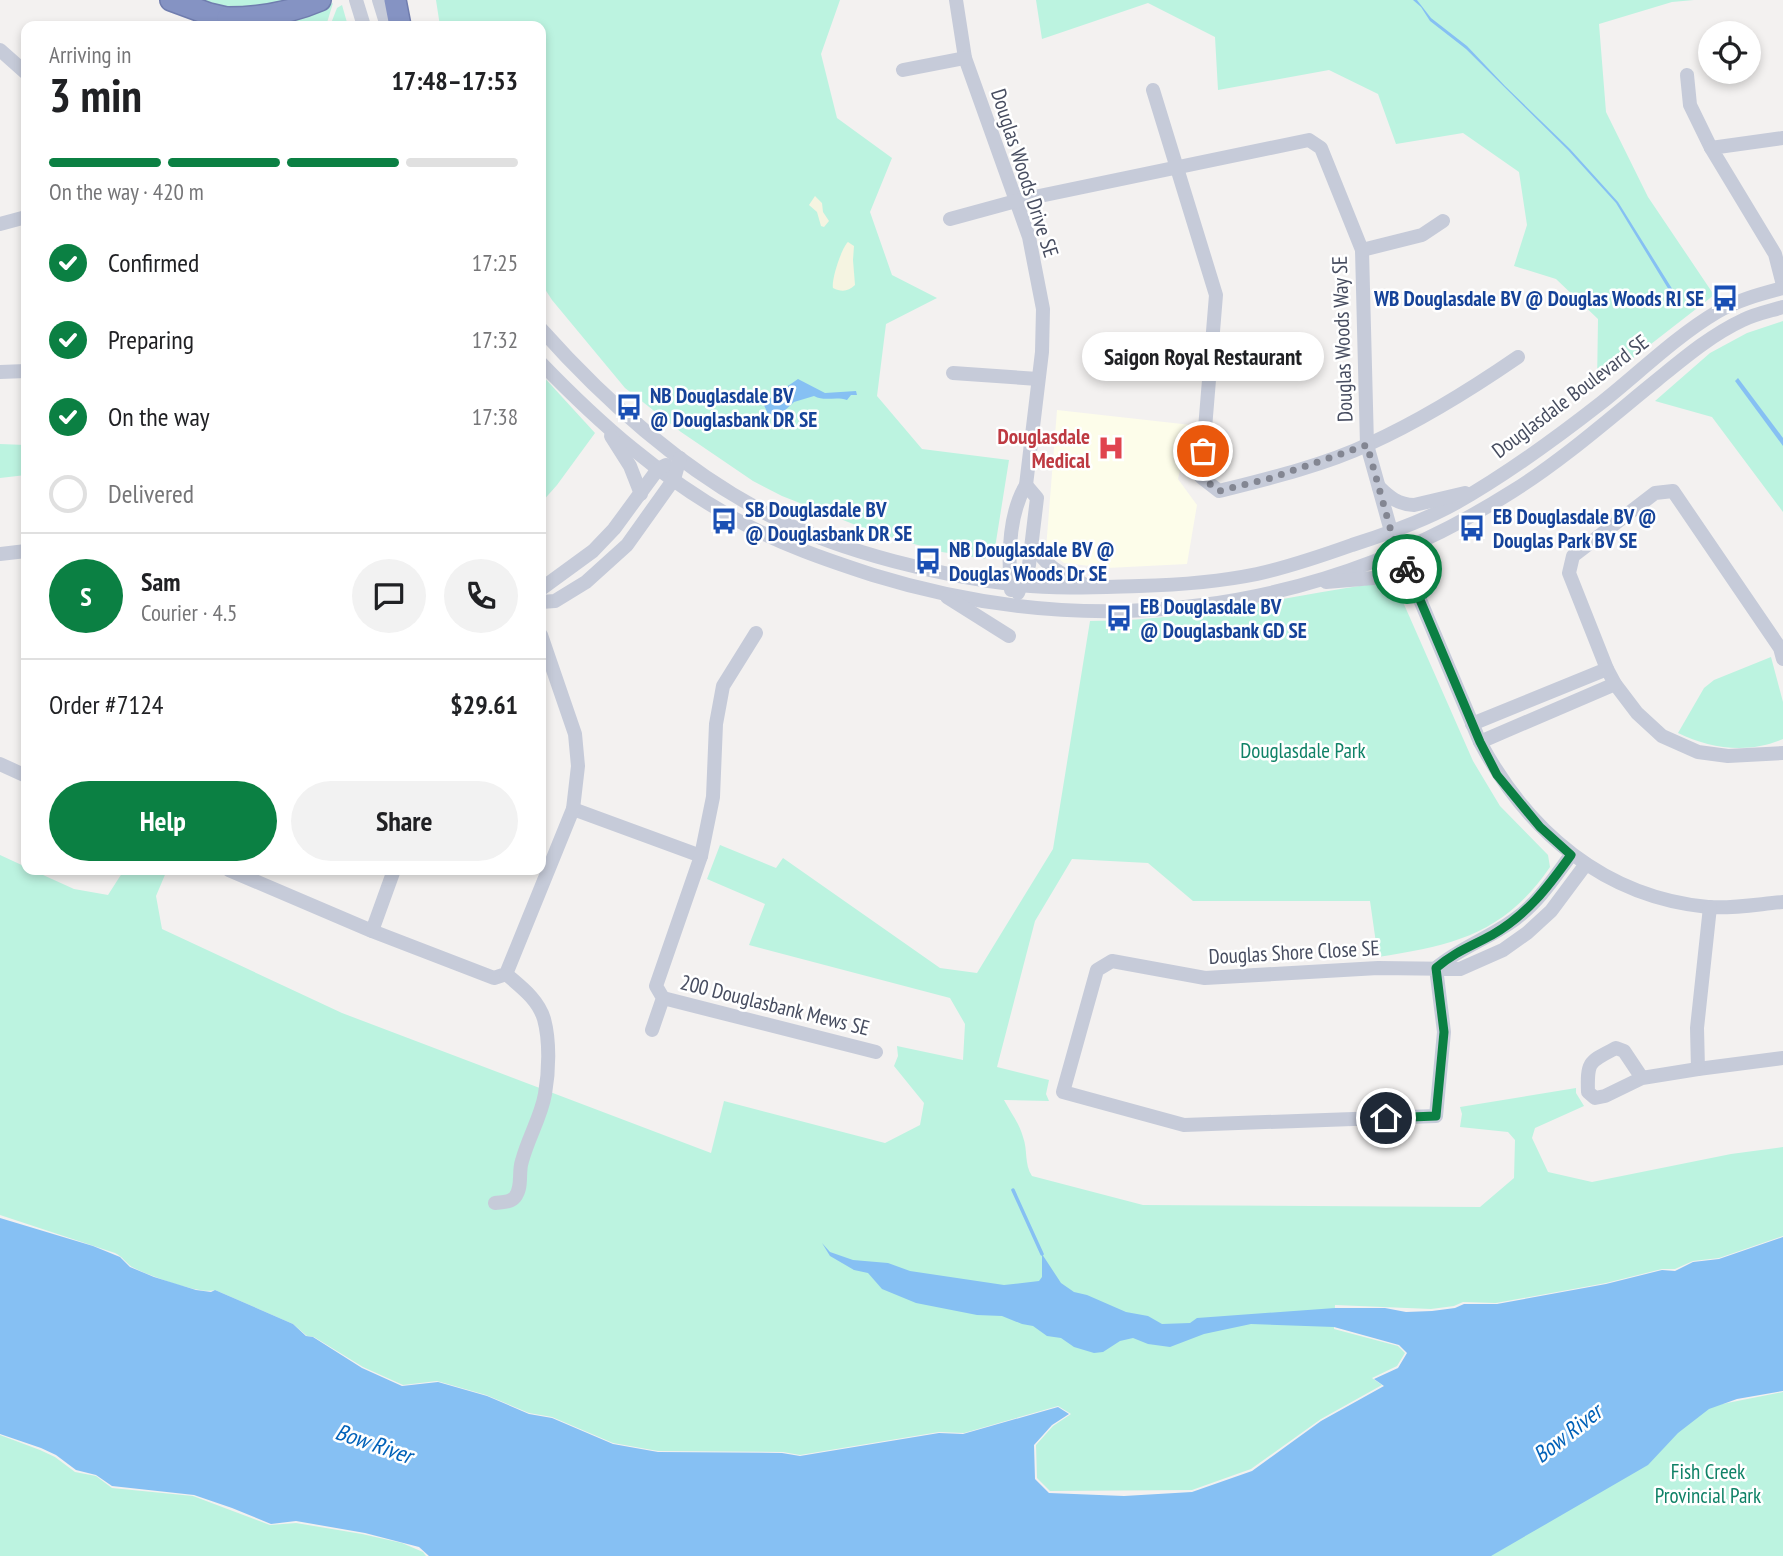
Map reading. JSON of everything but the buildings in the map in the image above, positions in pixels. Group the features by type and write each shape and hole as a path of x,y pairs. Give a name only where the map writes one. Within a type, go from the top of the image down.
{"highway":[{"path":"172,0 193,9 240,21"},
{"path":"228,18 273,15 299,9 320,0"},
{"path":"395,0 399,21"}],"street":[{"path":"356,0 362,21"},
{"path":"379,0 385,21"},
{"name":"Douglas Woods Drive SE","path":"956,0 965,58 1029,237 1043,309 1042,352 1027,485 1018,499 1008,562 1016,584"},
{"path":"0,50 21,69"},
{"path":"903,70 965,58"},
{"path":"1687,75 1690,105 1711,148 1775,254 1783,287"},
{"path":"1153,90 1216,295 1201,477 1219,491 1271,478 1367,445 1453,401 1518,357"},
{"path":"1711,148 1783,138"},
{"name":"Douglas Woods Way SE","path":"950,219 1016,201 1310,140 1321,148 1362,250 1367,445 1391,531 1472,724 1497,775 1515,800 1571,855 1619,882 1660,897 1710,907 1783,902"},
{"path":"0,224 21,218"},
{"path":"1362,250 1422,235 1443,221"},
{"name":"Douglasdale Boulevard SE","path":"546,335 574,366 680,458 777,519 852,549 925,568 1016,584 1092,587 1186,585 1257,574 1306,561 1391,531 1453,504 1557,437 1719,310 1783,287"},
{"name":"Douglasdale Boulevard SE","path":"546,368 604,426 658,469 737,520 795,548 879,576 940,592 1013,605 1091,612 1160,610 1211,604 1315,581 1399,552 1514,491 1575,447 1705,342 1744,319 1783,307"},
{"path":"0,372 21,371"},
{"path":"953,373 1038,379"},
{"path":"604,426 630,466 641,494"},
{"path":"546,585 593,551 614,529 658,469 680,458"},
{"path":"546,602 555,601 586,582 627,545 674,479 680,458"},
{"name":"Douglas Woods Drive SE","path":"1013,605 1016,584 1029,565 1033,544 1037,498 1027,485"},
{"path":"1379,487 1391,499 1406,505 1474,492"},
{"path":"1783,659 1780,648 1673,491 1655,493 1573,556 1569,573 1607,669 1637,713 1662,736 1698,752 1728,756 1783,753"},
{"path":"1033,544 1043,561 1059,573 1092,587"},
{"path":"0,554 21,552"},
{"path":"1315,581 1336,583 1385,578 1416,591"},
{"path":"940,592 1009,636"},
{"name":"200 Douglasbank Mews SE","path":"755,633 723,686 716,723 713,797 701,856 656,986 663,998 876,1052"},
{"path":"246,875 372,931 494,978 506,974 573,809 578,766 575,734 546,650"},
{"path":"1472,724 1607,669"},
{"path":"1480,742 1615,684"},
{"path":"0,764 21,774"},
{"path":"573,809 701,856"},
{"path":"1436,968 1455,952 1492,935 1516,919 1538,900 1571,855"},
{"name":"Douglas Shore Close SE","path":"1436,968 1444,1032 1436,1116 1184,1125 1063,1092 1097,970 1112,961 1205,978 1378,968 1436,968 1460,969 1503,950 1527,933 1550,911 1586,864"},
{"path":"372,931 392,875"},
{"path":"1698,1069 1697,1028 1710,907"},
{"path":"495,1203 509,1202 516,1196 519,1188 521,1163 545,1094 548,1061 547,1031 543,1015 534,999 506,974"},
{"name":"200 Douglasbank Mews SE","path":"652,1030 663,998"},
{"path":"1642,1078 1783,1058"}],"shaded area":[{"path":"1057,410 1191,425 1178,479 1197,505 1187,564 1107,568 1064,563 1046,549"}],"green space":[{"path":"192,0 298,0 237,10"},
{"path":"436,0 840,0 821,54 837,118 892,158 870,212 892,275 937,298 886,324 877,396 922,449 1009,460 994,554 984,559 942,552 876,533 782,496 753,481 681,432 625,388 546,291 546,21 439,21"},
{"path":"1036,0 1694,0 1672,2 1599,24 1606,112 1648,197 1714,295 1597,386 1598,319 1556,279 1514,266 1527,225 1519,172 1463,133 1396,144 1378,94 1329,70 1218,90 1215,37 1148,3 1042,39"},
{"path":"333,3 328,21 293,21"},
{"path":"342,5 347,21 332,21 337,8"},
{"path":"1783,321 1783,512 1712,417 1655,401 1710,353 1747,333"},
{"path":"546,379 595,433 546,497"},
{"path":"0,444 21,445 21,476 0,478"},
{"name":"Douglasdale Park","path":"1372,584 1389,587 1403,602 1473,761 1500,806 1548,855 1550,867 1533,890 1514,908 1475,933 1430,947 1378,957 1370,901 1193,901 1148,863 1072,859 1035,921 997,1067 1049,1080 1046,1094 1049,1101 1004,1100 1021,1132 1032,1176 1143,1205 1480,1207 1514,1178 1515,1140 1508,1132 1460,1127 1460,1107 1576,1088 1584,1106 1535,1128 1532,1138 1548,1172 1592,1182 1731,1154 1783,1147 1783,1236 1719,1258 1693,1261 1675,1269 1662,1269 1606,1283 1496,1303 1463,1302 1431,1309 1335,1305 1334,1329 1398,1346 1405,1353 1397,1366 1372,1378 1382,1385 1321,1419 1251,1469 1192,1490 1050,1491 1037,1478 1036,1445 1053,1426 1071,1414 1058,1406 964,1433 939,1432 800,1455 783,1452 658,1451 613,1443 552,1417 529,1413 486,1395 437,1381 403,1385 363,1367 314,1337 307,1336 293,1324 215,1290 198,1290 161,1279 132,1267 115,1253 0,1215 0,855 21,865 21,875 43,875 74,889 108,895 121,875 165,875 156,896 162,929 342,1013 711,1153 724,1101 885,1143 920,1125 924,1103 894,1066 898,1056 897,1046 963,1060 965,1024 950,998 749,945 765,904 707,879 720,845 776,868 783,858 940,968 977,973 1053,849 1090,621 1161,617"},
{"path":"1771,657 1783,702 1783,739 1757,747 1730,748 1703,743 1678,733 1704,688 1714,680"},
{"name":"Fish Creek Provincial Park","path":"1783,1392 1783,1556 1339,1556 1702,1408"},
{"path":"0,1435 55,1457 75,1472 96,1476 112,1488 193,1496 270,1525 296,1523 362,1534 402,1543 426,1556 0,1556"}],"sand":[{"path":"815,196 822,203 823,212 829,221 824,227 821,226 817,212 809,205"},
{"path":"848,242 854,246 855,285 842,291 833,288 833,284 840,257"}],"water":[{"path":"1413,0 1417,0 1431,18 1467,46 1570,149 1618,202 1676,295 1672,295 1616,203 1568,150 1466,49 1430,21"},
{"path":"1738,378 1783,438 1783,446 1735,381"},
{"path":"798,379 825,393 856,391 857,395 851,395 847,400 814,396 794,402 781,414 769,416 763,403"},
{"name":"Bow River","path":"0,1218 93,1246 120,1257 130,1267 154,1277 196,1290 215,1290 293,1324 306,1336 313,1337 362,1368 402,1386 438,1382 487,1396 529,1414 552,1418 613,1444 658,1452 782,1453 800,1456 939,1433 963,1434 1058,1407 1069,1414 1052,1425 1034,1445 1035,1479 1049,1493 1124,1496 1192,1492 1252,1471 1321,1421 1384,1386 1374,1379 1398,1368 1407,1353 1399,1345 1334,1327 1251,1324 1204,1334 1170,1347 1148,1344 1133,1338 1120,1341 1103,1352 1094,1353 1074,1347 1061,1338 1047,1336 1033,1326 1002,1316 977,1315 916,1303 882,1289 868,1273 854,1270 830,1256 822,1243 830,1252 853,1260 888,1263 910,1271 1004,1285 1039,1281 1042,1277 1042,1254 1061,1283 1074,1292 1126,1312 1148,1316 1162,1324 1190,1323 1197,1318 1335,1308 1385,1308 1406,1312 1455,1308 1464,1304 1497,1304 1606,1284 1662,1270 1675,1271 1693,1262 1719,1259 1783,1237 1783,1391 1737,1399 1709,1409 1678,1433 1648,1465 1491,1556 429,1556 419,1547 365,1533 296,1521 271,1524 194,1495 112,1486 96,1475 76,1470 41,1448 0,1434"}],"waterway":[{"path":"1013,1190 1042,1254"}],"way so far":[{"path":"1203,451 1201,477 1219,491 1271,478 1367,445 1391,531 1407,569"}],"place":[{"name":"WB Douglasdale BV @ Douglas Woods RI SE","path":"1725,298"},
{"name":"NB Douglasdale BV @ Douglasbank DR SE","path":"629,407"},
{"name":"Douglasdale Medical","path":"1111,448"},
{"name":"Saigon Royal Restaurant","path":"1203,451"},
{"name":"SB Douglasdale BV @ Douglasbank DR SE","path":"724,521"},
{"name":"EB Douglasdale BV @ Douglas Park BV SE","path":"1472,528"},
{"name":"NB Douglasdale BV @ Douglas Woods Dr SE","path":"928,561"},
{"name":"EB Douglasdale BV @ Douglasbank GD SE","path":"1119,618"}],"route":[{"path":"1386,1118 1436,1116 1444,1032 1436,968 1455,952 1492,935 1516,919 1538,900 1571,855 1515,800 1497,775 1480,742 1407,569"}]}
